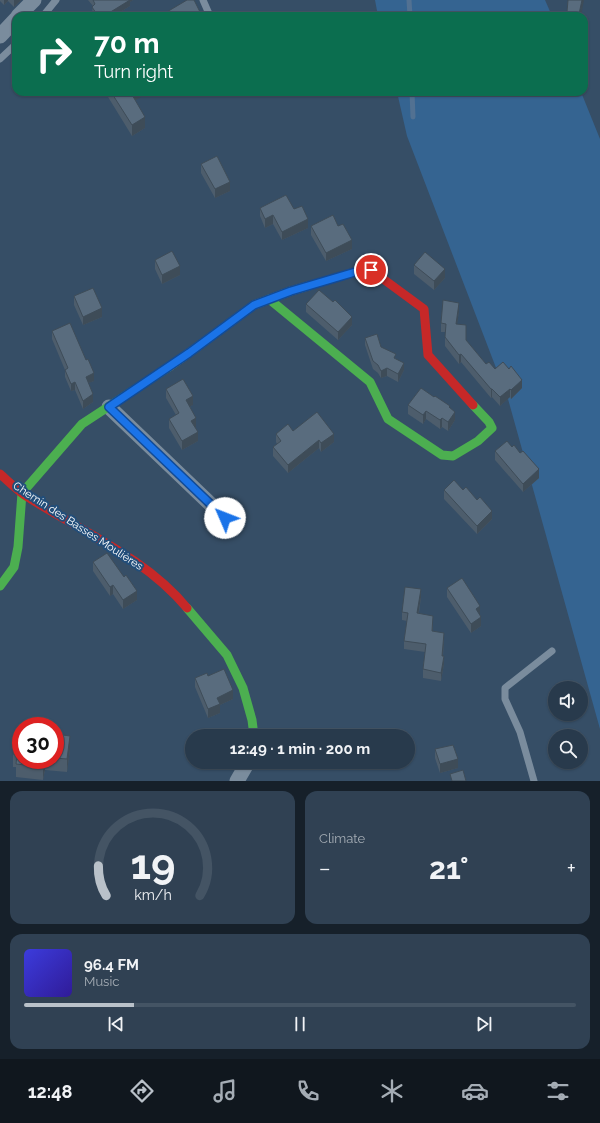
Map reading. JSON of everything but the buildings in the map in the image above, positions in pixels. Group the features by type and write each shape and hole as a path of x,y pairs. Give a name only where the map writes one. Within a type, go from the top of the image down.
{"street":[{"path":"22,12 34,0"},
{"path":"0,36 12,23"},
{"path":"0,586 14,567 18,547 22,492 82,424 189,353 254,305 269,299 291,291 362,270 371,270 424,309 428,355 489,422 492,428 478,441 453,456 442,455 388,420 370,382 269,299"},
{"path":"109,407 225,518"},
{"name":"Chemin des Basses Moulières","path":"0,474 22,492 138,563 176,594 227,655 243,688 253,729"},
{"path":"237,781 244,769"}],"lane":[{"path":"46,12 56,0"},
{"path":"203,0 208,12"},
{"path":"0,59 12,48"},
{"path":"534,781 520,732 505,699 506,688 552,651"}],"shaded area":[{"path":"375,0 545,0 550,12 377,12"},
{"path":"398,96 583,96 600,139 600,729 588,686 588,681 587,681 508,399 407,136"}],"waterway":[{"path":"409,0 410,12"},
{"path":"412,96 413,117"}],"traffic: fast":[{"path":"269,299 370,382 388,419 442,455 453,456 478,441 492,428 489,422 473,405"},
{"path":"0,586 14,567 18,547 22,493 82,424 169,367"},
{"path":"187,608 227,655 243,688 253,729"}],"traffic: slow":[{"path":"169,367 254,305 308,286"}],"traffic: jam":[{"path":"308,286 362,270 371,270 424,309 428,355 473,405"},
{"path":"0,474 23,494 110,545 151,573 187,608"}],"route":[{"path":"225,518 109,407 189,353 254,305 291,291 362,270 371,270"}]}
